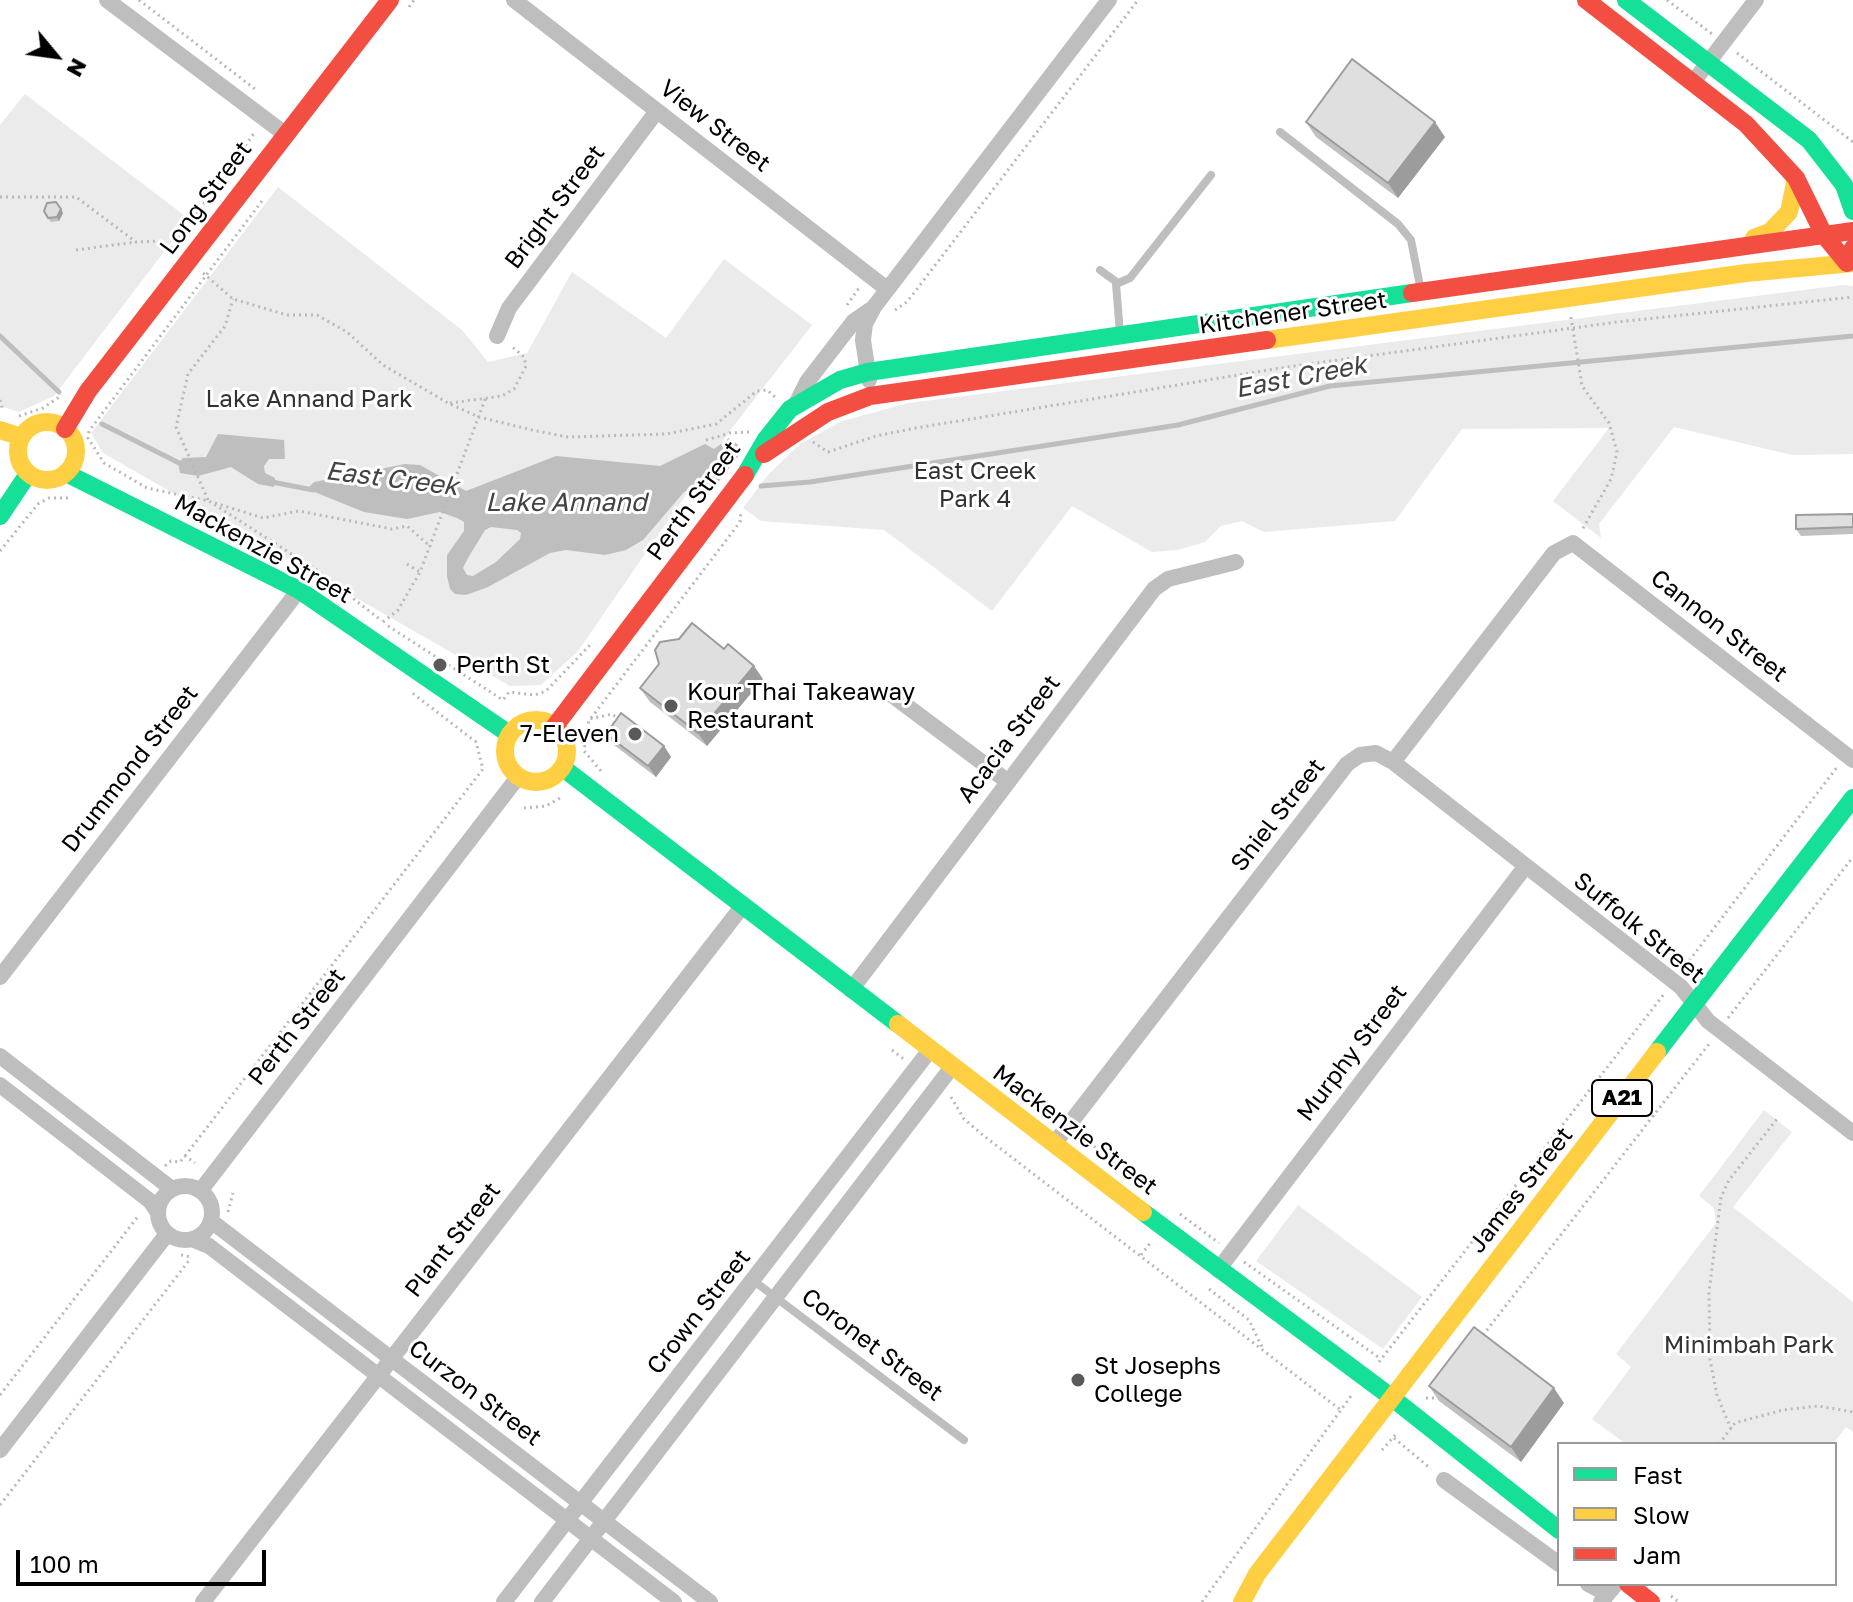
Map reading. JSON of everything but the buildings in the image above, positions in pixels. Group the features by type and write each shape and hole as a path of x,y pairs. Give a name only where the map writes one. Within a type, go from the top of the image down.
{"main road":[{"name":"Long Street","path":"65,429 83,398 390,0"},
{"path":"1586,0 1694,81 1755,133 1796,178 1824,235 1851,258"},
{"path":"1626,0 1809,140 1837,174 1853,211"},
{"path":"1739,245 1770,232 1783,221 1794,197 1796,178"},
{"name":"Kitchener Street","path":"797,402 823,387 868,372 1853,231"},
{"name":"Kitchener Street","path":"757,459 828,412 870,396 1851,258"},
{"path":"1567,270 1570,297"},
{"name":"Perth Street","path":"555,726 735,502 766,439 797,402"},
{"path":"6,421 21,437"},
{"path":"41,422 65,429 75,446 75,456 66,473 51,480 28,474 18,457 21,437 41,422"},
{"name":"Mackenzie Street","path":"66,473 299,590 509,734"},
{"path":"0,516 28,474"},
{"path":"534,720 555,726 566,741 563,768 542,782 518,777 508,767 505,754 509,734 520,724 534,720"},
{"name":"Mackenzie Street","path":"563,768 741,908 1218,1270 1391,1397 1557,1528"},
{"name":"James Street","path":"1228,1602 1257,1574 1853,798"},
{"name":"James Street","path":"1242,1602 1257,1574"},
{"path":"1631,1586 1651,1602"}],"street":[{"path":"107,0 285,134"},
{"name":"View Street","path":"514,0 887,289"},
{"name":"Perth Street","path":"870,396 863,340 865,324 874,307 1109,0"},
{"path":"1694,81 1756,0"},
{"name":"Bright Street","path":"497,336 509,308 657,111"},
{"name":"Perth Street","path":"797,402 807,382 854,321 874,307"},
{"path":"1393,762 1554,553 1573,543"},
{"name":"Cannon Street","path":"1573,543 1845,763"},
{"name":"Acacia Street","path":"851,990 1154,589 1168,579 1236,562"},
{"name":"Drummond Street","path":"0,977 299,590"},
{"path":"892,695 1007,781"},
{"name":"Shiel Street","path":"1054,1144 1347,764 1360,755 1376,753 1393,762"},
{"name":"Suffolk Street","path":"1393,762 1681,987 1708,1021 1853,1133"},
{"name":"Perth Street","path":"201,1190 518,777"},
{"name":"Murphy Street","path":"1218,1270 1525,867"},
{"name":"Plant Street","path":"203,1602 741,908"},
{"name":"Crown Street","path":"504,1602 930,1050"},
{"path":"0,1056 172,1189"},
{"name":"Crown Street","path":"542,1602 952,1067"},
{"path":"0,1085 150,1201 167,1234 184,1241 192,1239 207,1229 211,1221 211,1205 201,1190 184,1185 164,1194 157,1211"},
{"name":"Curzon Street","path":"211,1221 710,1602"},
{"path":"0,1450 167,1234"},
{"name":"Curzon Street","path":"192,1239 203,1242 674,1602"},
{"path":"1444,1480 1557,1563"}],"lane":[{"path":"1280,132 1398,224 1411,240 1421,291"},
{"path":"1118,283 1130,278 1211,175"},
{"path":"1100,270 1118,283"},
{"path":"1118,283 1120,335"},
{"name":"Coronet Street","path":"754,1281 964,1440"}],"path":[{"path":"139,0 266,97"},
{"path":"895,310 907,302 1138,0"},
{"path":"1667,0 1853,142"},
{"path":"76,250 158,241 170,251 266,120"},
{"path":"0,197 76,197 136,242"},
{"path":"104,463 88,438 89,431 205,275"},
{"path":"233,299 225,326 188,374 176,427 209,501 263,518 299,511 392,529 407,526 431,547"},
{"path":"1572,329 1579,352 1582,386 1609,423 1617,452 1611,479 1573,543"},
{"path":"448,403 502,396 514,389 526,366 518,350 497,336"},
{"path":"0,400 6,421 43,408 71,387"},
{"path":"370,637 398,610 420,572 486,397"},
{"path":"706,440 730,433 756,433"},
{"path":"0,551 38,504 49,498 76,499"},
{"path":"589,719 740,522 735,502"},
{"path":"407,564 420,572"},
{"path":"503,700 509,692 535,695 546,691 592,642"},
{"path":"583,719 612,714 620,720"},
{"path":"163,1169 171,1161 175,1164 185,1156 476,779 483,761 476,742"},
{"path":"1682,970 1845,763"},
{"path":"524,808 546,806 562,797"},
{"path":"1728,1018 1853,857"},
{"path":"1379,1362 1664,994"},
{"path":"1476,1344 1711,1041"},
{"path":"892,1050 916,1068"},
{"path":"938,1085 954,1099 964,1119 1342,1411"},
{"path":"1731,1429 1717,1395 1710,1360 1709,1292 1721,1197 1729,1180 1777,1119"},
{"path":"185,1156 195,1163"},
{"path":"231,1219 228,1206 233,1193"},
{"path":"136,1207 140,1227"},
{"path":"0,1395 140,1216"},
{"path":"1141,1255 1155,1237"},
{"path":"1150,1243 1161,1252"},
{"path":"181,1255 198,1258"},
{"path":"0,1505 191,1257"},
{"path":"1206,1287 1249,1320 1264,1350"},
{"path":"1426,1398 1434,1398 1437,1393"},
{"path":"1202,1602 1351,1396"},
{"path":"1721,1442 1731,1429 1748,1418 1800,1407 1853,1412"},
{"path":"1394,1438 1444,1480"}],"green space":[{"path":"25,94 189,219 54,396 19,412 0,406 0,125"},
{"name":"Lake Annand Park","path":"278,187 462,330 488,362 527,353 572,272 666,338 724,259 812,325 732,428 578,651 541,685 510,686 103,453 91,433"},
{"name":"East Creek Park 4","path":"1853,286 1853,454 1792,455 1674,427 1599,524 1601,538 1553,501 1609,428 1462,429 1395,521 1264,532 1242,521 1221,526 1205,542 1177,550 1152,552 1072,506 992,611 884,530 761,521 743,508 767,476 800,444 842,421 909,403"},
{"name":"Minimbah Park","path":"1764,1110 1792,1132 1733,1207 1853,1302 1853,1432 1846,1427 1835,1442 1623,1442 1592,1419 1631,1367 1616,1354 1716,1223 1714,1208 1699,1196"},
{"path":"1298,1205 1422,1297 1383,1349 1256,1261"}],"water":[{"path":"218,434 284,440 285,459 269,459 264,466 265,473 275,478 274,487 258,484 231,467 198,476 180,473 178,463 183,458 206,457"},
{"name":"Lake Annand","path":"729,438 744,449 713,489 695,487 684,492 643,540 626,550 605,555 566,550 550,553 488,587 466,595 455,594 450,589 447,576 447,555 464,531 464,522 440,512 407,519 364,512 307,489 314,482 405,464 420,465 466,491 556,456 660,466 705,444 714,449","holes":["491,527 521,533 520,539 496,562 473,576 467,575 463,568 485,530"]}],"waterway":[{"name":"East Creek","path":"0,336 59,392"},
{"name":"East Creek","path":"761,486 810,482 1178,425 1330,386 1853,336"},
{"name":"East Creek","path":"102,424 183,465"},
{"name":"East Creek","path":"272,482 313,490"}],"traffic: fast":[{"path":"1626,0 1809,140 1844,185 1853,211"},
{"path":"745,475 766,439 790,409 840,380 868,372 1412,293"},
{"path":"66,473 299,590 509,734"},
{"path":"0,516 28,474"},
{"path":"563,768 898,1024"},
{"path":"1657,1052 1853,798"},
{"path":"1143,1212 1391,1397 1557,1528"}],"traffic: slow":[{"path":"1754,238 1770,232 1789,212 1796,178"},
{"path":"1267,340 1746,273 1853,263"},
{"path":"47,422 58,424 67,431 74,440 76,451 74,462 67,471 58,478 47,480 36,478 27,471 20,462 18,451 20,440 27,431 36,424 47,422"},
{"path":"0,430 21,437"},
{"path":"530,720 542,720 558,729 565,739 567,751 565,763 558,773 542,782 530,782 510,768 505,757 505,745 519,725 530,720"},
{"path":"898,1024 1143,1212"},
{"path":"1242,1602 1257,1574 1657,1052"}],"traffic: jam":[{"path":"65,429 88,391 390,0"},
{"path":"1586,0 1746,124 1796,178 1824,235 1847,263 1853,248"},
{"path":"1412,293 1853,231"},
{"path":"764,454 828,412 870,396 1267,340"},
{"path":"555,726 745,475"},
{"path":"1631,1586 1651,1602"}],"place":[{"name":"Perth St","path":"440,665"},
{"name":"Kour Thai Takeaway Restaurant","path":"671,706"},
{"name":"7-Eleven","path":"635,734"},
{"name":"St Josephs College","path":"1078,1380"}]}
